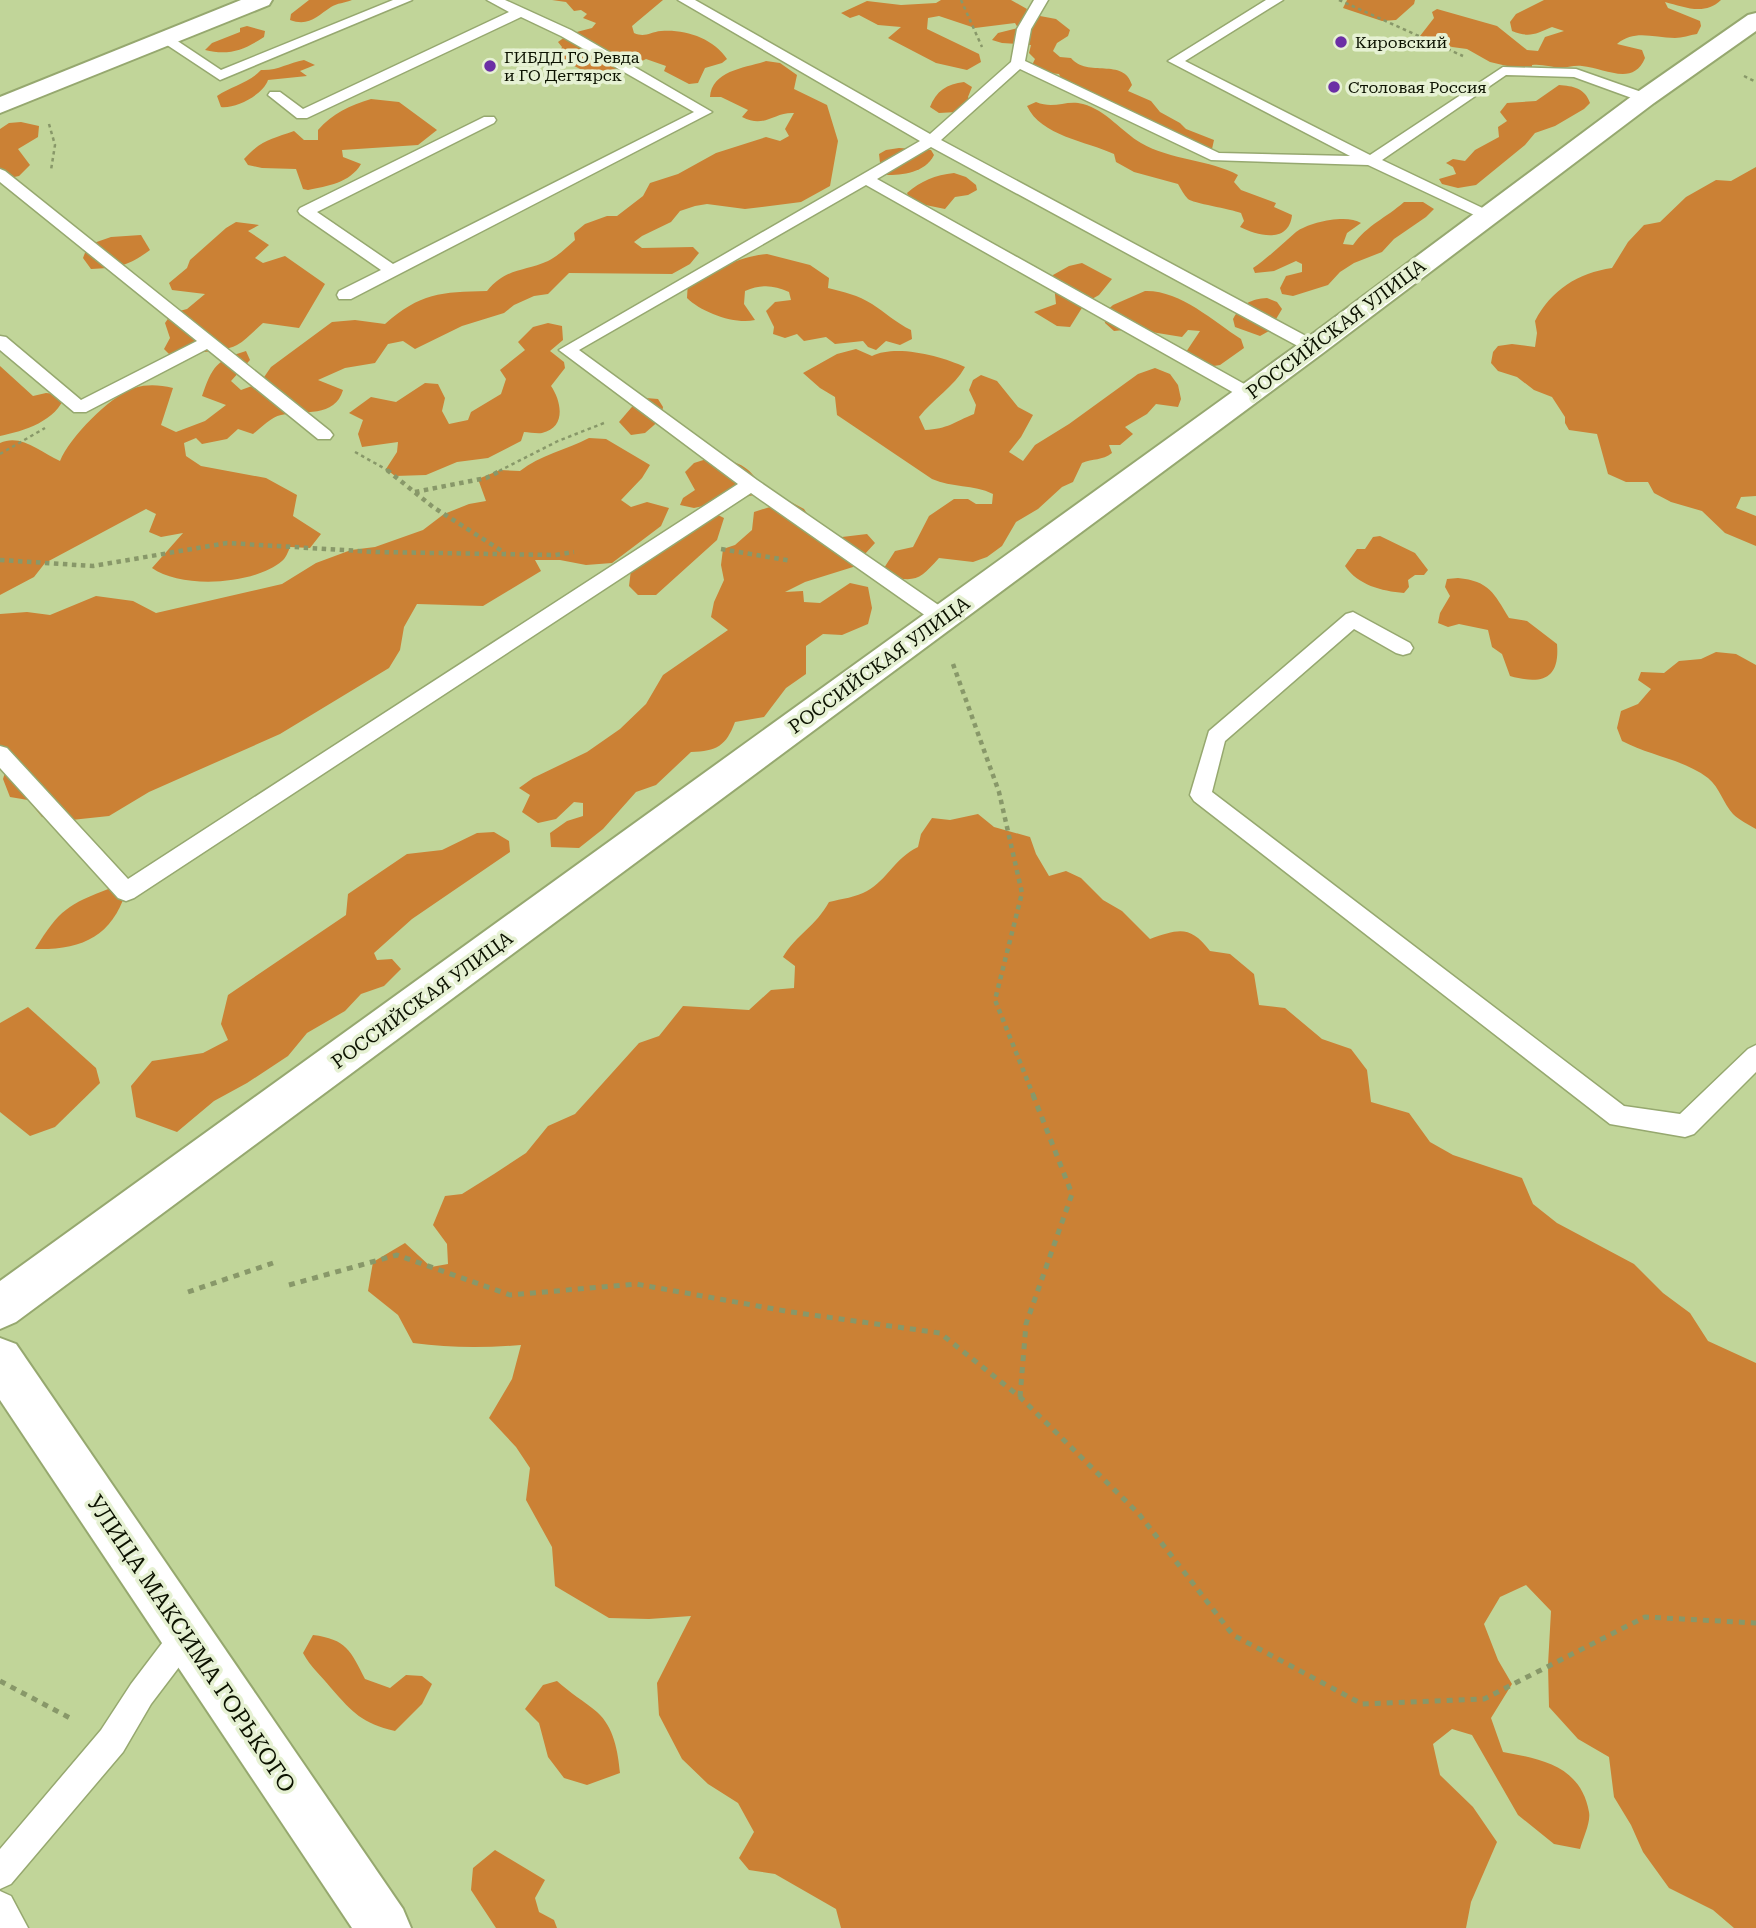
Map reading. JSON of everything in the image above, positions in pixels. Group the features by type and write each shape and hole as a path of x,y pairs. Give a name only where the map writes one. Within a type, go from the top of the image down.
{"main road":[{"path":"0,106 165,39 243,3"},
{"name":"РОССИЙСКАЯ УЛИЦА","path":"0,1307 1313,347 1646,98 1752,26"},
{"name":"УЛИЦА МАКСИМА ГОРЬКОГО","path":"0,1360 384,1928"}],"lane":[{"path":"165,39 220,76 405,0"},
{"path":"345,295 705,112 566,33 494,0"},
{"path":"685,0 931,141 1313,347"},
{"path":"943,618 869,569 567,349 931,141 1018,63 1024,29 1041,0"},
{"path":"1276,0 1175,61 1371,161 1487,216"},
{"path":"275,95 302,115 521,12"},
{"path":"1018,63 1216,157 1371,161 1503,71 1576,73 1646,98"},
{"path":"392,271 306,211 489,120"},
{"path":"0,174 324,435"},
{"path":"866,179 1249,394"},
{"path":"0,341 80,408 208,342"},
{"path":"0,754 126,892 751,484"},
{"path":"1404,648 1353,619 1216,737 1201,795 1619,1116 1685,1126 1756,1056"},
{"path":"0,1874 112,1741 141,1695 185,1636"},
{"path":"0,1907 12,1928"}],"path":[{"path":"961,0 996,83"},
{"path":"1339,0 1503,71"},
{"path":"1744,76 1756,82"},
{"path":"33,201 51,171 55,145 46,117"},
{"path":"0,454 80,408"},
{"path":"415,492 486,478 598,424 662,419"},
{"path":"324,435 386,469 415,492 507,554"},
{"path":"667,539 792,561 869,569"},
{"path":"0,560 93,566 227,543 376,552 555,555 583,551"},
{"path":"943,618 952,662 999,792 1022,893 995,1000 1072,1194 1026,1324 1020,1397"},
{"path":"289,1285 397,1255 510,1295 636,1284 791,1312 940,1333 1020,1397 1139,1514 1233,1635 1362,1704 1484,1699 1645,1617 1756,1623"},
{"path":"188,1292 273,1263"},
{"path":"0,1681 112,1741"}],"shaded area":[{"path":"309,0 352,0 333,6 308,21 290,20 291,14"},
{"path":"552,0 663,0 632,26 634,33 689,33 714,45 727,59 705,68 698,83 689,84 664,71 666,66 646,59 628,68 600,71 580,69 557,57 562,47 558,42 569,34 592,28 596,23 583,18 587,14 581,10 574,11 566,2"},
{"path":"941,0 1011,0 1027,9 1024,18 1040,16 1056,19 1070,30 1068,36 1057,43 1053,51 1060,57 1071,58 1086,67 1121,72 1128,77 1132,85 1128,91 1151,101 1160,112 1186,129 1214,140 1212,149 1182,147 1175,138 1092,102 1065,83 1059,74 1037,72 1032,65 1035,59 1029,53 1031,45 992,40 998,33 1018,28 1015,23 975,28 939,16 928,18 927,29 979,54 981,62 967,70 936,63 888,38 901,27 878,25 859,15 850,18 841,13 867,1 901,5 936,3"},
{"path":"1347,0 1415,0 1396,20 1382,21 1343,8"},
{"path":"1544,0 1721,0 1701,9 1665,2 1668,8 1700,21 1697,34 1675,38 1644,35 1624,39 1617,44 1642,50 1645,58 1640,67 1626,74 1582,66 1560,68 1536,65 1532,65 1532,72 1490,62 1467,49 1420,36 1434,18 1432,12 1437,9 1497,26 1527,50 1538,51 1545,37 1564,31 1552,27 1528,35 1512,31 1510,22 1516,14"},
{"path":"247,26 265,31 264,37 236,51 205,50 212,43 240,32 240,28"},
{"path":"304,60 315,65 300,71 307,76 268,80 261,91 248,100 234,106 221,107 217,96 261,70"},
{"path":"766,61 780,63 797,75 794,89 827,105 838,141 830,186 801,202 745,209 707,204 680,211 671,222 634,242 642,248 693,247 699,253 690,264 672,274 569,273 548,294 534,296 504,313 462,326 415,349 403,341 388,344 375,363 345,368 318,380 343,390 339,399 326,409 277,416 253,434 238,429 227,439 202,444 196,438 184,443 186,456 201,466 266,478 297,495 293,516 321,534 310,548 290,547 283,560 270,569 254,575 217,581 198,581 165,575 152,568 183,533 161,537 149,532 156,514 146,509 45,563 34,577 0,595 0,443 15,440 23,442 60,461 72,441 102,409 124,393 149,385 173,388 161,425 176,432 205,421 226,405 202,396 212,371 228,358 246,351 250,360 231,381 241,390 260,383 271,367 332,322 355,320 385,324 421,300 457,292 487,291 509,274 548,261 575,240 574,233 585,224 607,216 617,216 643,196 650,183 678,174 716,153 766,137 780,141 789,136 785,129 794,113 763,121 750,120 742,117 748,110 721,97 710,97 712,88 723,76"},
{"path":"964,82 972,87 968,97 970,102 980,105 975,111 939,113 930,107 943,89"},
{"path":"1559,85 1578,89 1590,103 1555,126 1535,133 1525,145 1476,185 1458,188 1442,184 1439,179 1456,174 1453,167 1446,163 1453,159 1465,161 1475,150 1499,137 1498,127 1507,121 1500,112 1507,103 1536,101"},
{"path":"371,99 399,102 437,130 418,145 342,150 343,157 361,164 351,176 337,183 308,190 303,189 296,169 262,168 248,165 244,159 261,144 294,131 304,140 318,140 318,130 329,119 349,107"},
{"path":"1036,102 1049,105 1083,104 1106,116 1152,149 1216,166 1238,175 1234,182 1241,190 1276,203 1274,207 1292,215 1290,224 1279,234 1272,235 1255,233 1240,227 1244,221 1241,213 1191,201 1178,184 1134,172 1116,162 1114,154 1053,131 1034,116 1027,106"},
{"path":"21,122 39,126 38,137 18,149 30,165 19,176 5,179 0,174 0,129 9,123"},
{"path":"899,148 931,150 934,155 919,169 885,175 881,171 879,154"},
{"path":"1756,167 1756,496 1741,497 1736,508 1756,516 1756,546 1725,533 1702,511 1671,502 1654,493 1648,482 1626,482 1608,474 1597,434 1569,430 1565,417 1552,397 1534,390 1517,377 1498,371 1491,363 1493,352 1498,346 1512,344 1535,347 1535,321 1549,300 1577,279 1612,268 1628,242 1644,225 1660,222 1686,197 1716,180 1731,181"},
{"path":"954,173 966,177 976,185 977,190 955,197 945,209 911,202 907,193 918,185 934,177"},
{"path":"1404,202 1423,202 1434,209 1394,239 1382,252 1354,263 1340,272 1328,285 1293,296 1282,294 1280,288 1286,276 1302,272 1302,264 1296,261 1274,271 1255,273 1253,268 1302,228 1328,220 1355,220 1361,223 1347,233 1343,244 1353,245 1371,227"},
{"path":"236,222 259,225 248,231 269,245 255,258 263,263 285,256 325,284 299,328 263,323 244,340 229,348 170,355 164,349 170,338 165,323 172,313 187,309 205,294 172,290 169,283 187,268 190,260"},
{"path":"141,235 150,250 129,263 91,269 83,258 88,245 111,237"},
{"path":"767,254 810,265 829,278 828,288 872,304 911,330 912,339 900,345 886,341 876,350 863,341 835,344 826,337 804,341 797,334 785,338 773,334 774,327 766,311 775,302 791,300 789,292 773,287 762,286 745,291 744,304 755,320 738,321 719,316 687,298 688,281 738,260"},
{"path":"1082,263 1112,279 1099,295 1085,303 1070,327 1057,326 1034,312 1056,304 1053,275 1069,266"},
{"path":"1145,291 1171,296 1196,308 1241,339 1244,348 1220,365 1201,368 1184,355 1200,331 1188,330 1182,337 1133,329 1114,331 1105,323 1104,313 1113,305"},
{"path":"1267,298 1277,302 1282,309 1269,331 1260,336 1235,327 1233,319 1243,306 1251,301"},
{"path":"548,323 562,326 563,340 550,351 564,362 565,368 551,386 558,399 560,414 555,426 550,430 540,433 524,432 521,441 488,458 457,462 426,475 395,476 386,469 397,452 398,442 362,447 358,434 363,420 349,413 371,397 396,402 425,383 438,384 445,398 442,411 449,424 468,420 471,412 501,394 506,379 500,370 525,350 518,342 533,327"},
{"path":"856,349 872,356 906,351 944,359 965,367 955,381 919,417 925,430 945,427 974,414 976,405 969,390 973,380 981,375 997,381 1018,407 1033,415 1009,452 1023,461 1035,445 1138,374 1155,368 1170,374 1178,385 1181,399 1178,407 1156,404 1147,414 1125,427 1133,434 1120,445 1109,445 1112,453 1108,456 1082,463 1073,482 1062,487 1038,509 1016,522 1002,546 987,557 973,562 939,558 917,578 897,578 888,576 884,568 895,551 913,547 929,516 954,499 992,504 993,494 932,479 837,415 835,397 803,373 837,354"},
{"path":"0,366 33,396 46,393 65,395 61,404 55,412 38,423 0,436"},
{"path":"646,398 658,399 663,407 661,419 645,433 631,435 619,422 637,401"},
{"path":"589,438 606,439 650,465 642,478 621,500 631,507 647,502 669,508 661,526 612,563 586,565 560,560 535,560 541,571 483,606 417,604 404,627 400,650 389,668 280,734 149,792 109,816 62,821 42,817 28,800 10,797 3,779 8,763 0,759 0,614 27,612 50,615 96,596 133,601 156,613 282,584 316,563 351,550 375,547 423,530 444,514 469,504 486,501 478,479 500,470 520,471 536,461"},
{"path":"713,457 744,467 755,477 763,493 694,508 680,505 683,498 695,490 685,472 694,463"},
{"path":"789,501 804,509 814,524 842,537 867,534 875,543 853,567 805,582 785,592 803,591 804,602 820,603 850,583 868,587 872,608 868,624 842,635 823,634 806,646 806,674 786,688 764,717 735,722 728,737 719,746 691,752 656,785 636,792 603,829 579,848 551,847 550,833 567,821 583,816 583,803 574,802 556,819 538,823 522,812 530,795 519,788 533,778 587,752 620,729 646,704 663,675 728,630 711,617 714,602 724,580 721,565 723,549 735,545 752,530 754,512"},
{"path":"710,511 724,518 717,540 656,595 638,595 629,586 631,570 683,538"},
{"path":"1380,536 1415,553 1428,570 1424,575 1415,575 1408,580 1409,587 1404,593 1371,586 1356,578 1345,566 1357,549 1365,549 1373,537"},
{"path":"1458,578 1484,585 1509,618 1527,621 1557,644 1557,656 1552,672 1540,679 1531,680 1510,676 1502,654 1492,647 1488,630 1459,624 1448,627 1438,623 1440,613 1450,596 1445,587 1447,579"},
{"path":"1716,652 1736,654 1756,665 1756,829 1733,814 1708,778 1688,766 1622,741 1617,728 1621,711 1638,704 1651,689 1638,680 1641,672 1664,673 1679,661 1701,659"},
{"path":"978,814 994,827 1030,837 1049,876 1066,871 1081,878 1103,900 1122,911 1150,939 1169,933 1190,933 1210,951 1230,954 1254,974 1259,1005 1285,1008 1322,1039 1351,1049 1367,1070 1371,1102 1409,1113 1430,1142 1453,1155 1522,1178 1533,1204 1557,1223 1634,1264 1663,1293 1690,1313 1708,1341 1756,1363 1756,1928 1734,1928 1713,1910 1669,1888 1643,1852 1614,1797 1609,1757 1578,1739 1549,1707 1551,1611 1526,1585 1500,1597 1484,1624 1498,1660 1512,1684 1491,1718 1503,1752 1557,1767 1578,1784 1585,1797 1589,1820 1580,1849 1554,1844 1518,1815 1472,1735 1452,1729 1433,1744 1440,1775 1473,1807 1497,1842 1471,1902 1466,1928 841,1928 836,1909 775,1874 749,1870 739,1858 754,1832 738,1803 708,1784 682,1759 659,1715 657,1683 691,1616 609,1618 555,1586 552,1547 526,1500 530,1468 516,1447 489,1418 512,1379 521,1345 467,1347 413,1343 398,1315 368,1291 373,1262 405,1243 431,1267 448,1264 447,1244 433,1225 445,1196 462,1194 494,1174 526,1153 548,1126 575,1114 639,1043 659,1036 683,1006 749,1010 771,990 794,988 795,966 783,957 829,902 859,895 874,886 903,857 918,847 921,834 932,818 950,820"},
{"path":"494,832 509,841 510,852 412,919 374,953 377,960 392,959 401,969 384,986 361,994 345,1011 307,1033 288,1056 214,1101 177,1132 136,1117 131,1086 152,1061 203,1053 228,1040 221,1024 228,995 346,915 348,894 407,854 442,850 477,833"},
{"path":"111,888 126,892 120,907 103,930 92,938 67,947 35,949 51,925 66,910"},
{"path":"28,1007 96,1068 100,1083 55,1127 30,1136 0,1112 0,1023"},
{"path":"313,1635 333,1640 346,1648 365,1679 390,1688 406,1675 422,1676 432,1684 422,1704 395,1731 359,1716 303,1653"},
{"path":"557,1681 603,1718 616,1748 620,1773 587,1785 564,1778 548,1757 539,1723 525,1709 543,1685"},
{"path":"495,1850 545,1880 535,1898 539,1912 554,1920 557,1928 496,1928 471,1890 473,1868"}],"place":[{"name":"Кировский","path":"1341,42"},
{"name":"ГИБДД ГО Ревда и ГО Дегтярск","path":"490,66"},
{"name":"Столовая Россия","path":"1334,87"}]}
